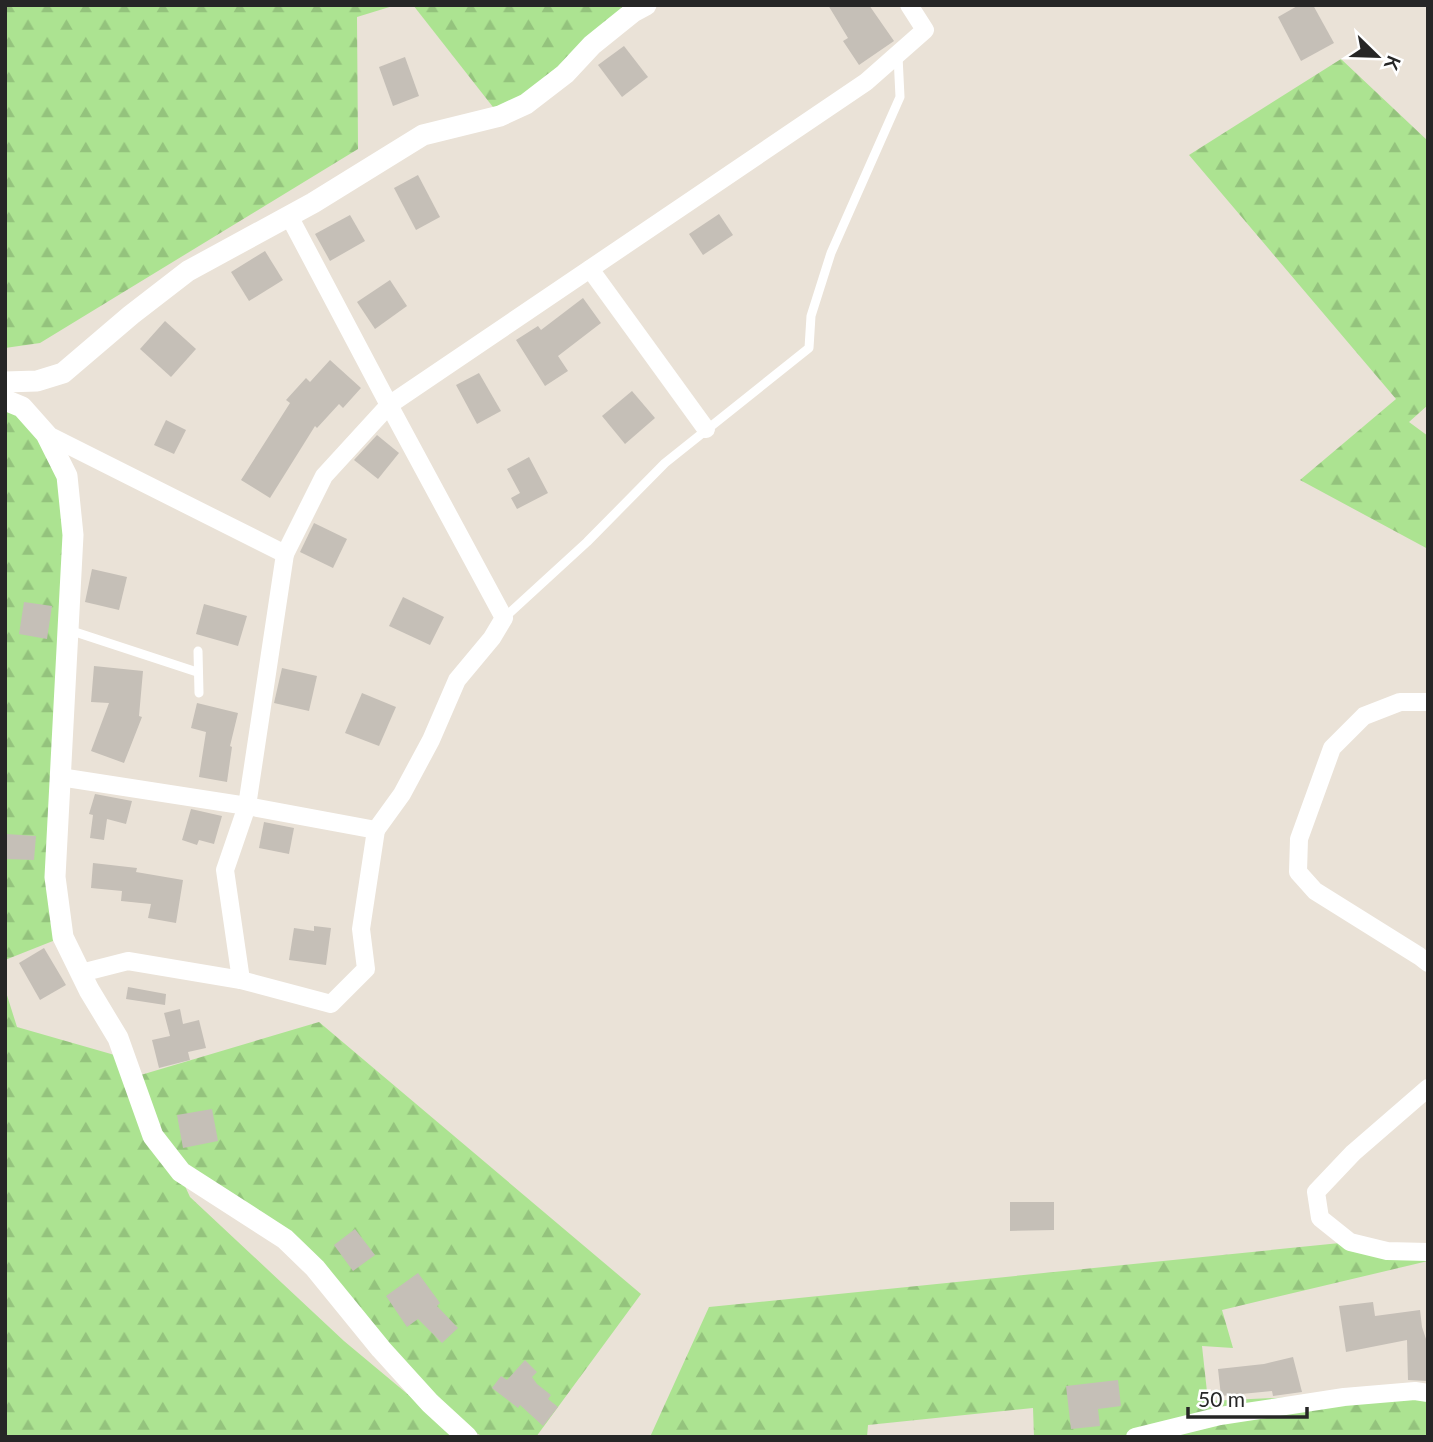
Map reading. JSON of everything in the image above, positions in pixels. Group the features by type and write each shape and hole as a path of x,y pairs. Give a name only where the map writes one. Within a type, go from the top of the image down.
{"street":[{"path":"5,382 37,381 63,373 188,271 289,216 423,135 500,116 526,104 565,74 592,45 633,12 646,5"},
{"path":"241,980 225,870 247,806 285,554 324,475 389,405 866,82 925,30 909,5"},
{"path":"81,973 128,961 241,980 331,1004 366,970 361,929 376,830 402,794 431,740 457,680 492,638 504,618 289,216"},
{"path":"590,269 706,429"},
{"path":"5,400 22,407 46,434 67,477 74,536 55,877 63,937 118,1038 153,1136 181,1172 285,1239 315,1268 381,1349 422,1394 467,1437"},
{"path":"46,434 285,554"},
{"path":"1428,702 1400,702 1364,716 1332,748 1300,839 1298,872 1315,891 1428,964"},
{"path":"61,777 247,806 376,830"},
{"path":"1428,1088 1353,1153 1316,1192 1320,1218 1350,1242 1387,1251 1428,1252"},
{"path":"1135,1437 1220,1416 1344,1397 1415,1391 1428,1393"}],"lane":[{"path":"504,618 587,542 665,463 809,348 811,316 831,253 900,97 897,54"},
{"path":"69,630 197,672"},
{"path":"198,651 199,693"}],"green space":[{"path":"5,5 396,5 357,17 358,149 40,343 5,348"},
{"path":"413,5 630,5 500,116"},
{"path":"1341,59 1428,141 1428,405 1409,422 1428,436 1428,549 1300,480 1396,399 1189,155"},
{"path":"5,402 22,407 70,504 63,937 5,960"},
{"path":"5,989 17,1027 125,1058 134,1077 319,1022 641,1294 536,1437 484,1437 447,1418 300,1253 181,1172 161,1134 190,1197 344,1341 459,1437 5,1437"},
{"path":"1350,1242 1428,1261 1222,1310 1233,1348 1202,1346 1208,1401 1428,1391 1428,1437 1034,1437 1033,1408 868,1425 867,1437 650,1437 709,1307"}],"building":[{"path":"828,5 869,5 894,41 859,65 843,41 848,38"},
{"path":"1299,5 1313,5 1334,43 1301,61 1278,17"},
{"path":"624,46 648,77 622,97 598,65"},
{"path":"405,57 419,96 393,106 379,67"},
{"path":"418,175 440,217 416,230 394,188"},
{"path":"719,214 733,235 703,255 689,234"},
{"path":"350,215 365,241 330,261 315,234"},
{"path":"265,251 283,280 249,301 231,272"},
{"path":"390,280 407,306 375,329 357,302"},
{"path":"583,298 601,323 558,356 568,371 545,386 516,340 538,326 541,330"},
{"path":"165,321 196,349 171,377 140,349"},
{"path":"330,360 361,388 343,408 339,404 317,428 315,426 270,498 241,480 290,403 286,400 306,378 310,382"},
{"path":"479,373 501,411 477,424 456,385"},
{"path":"632,391 655,418 625,444 602,416"},
{"path":"166,420 186,430 174,454 154,445"},
{"path":"377,435 399,453 378,479 354,460"},
{"path":"529,457 548,493 517,509 511,498 520,493 507,469"},
{"path":"314,523 347,539 333,568 300,552"},
{"path":"92,569 127,577 119,610 85,602"},
{"path":"403,597 444,617 430,645 389,626"},
{"path":"24,602 52,606 47,639 19,634"},
{"path":"204,604 247,616 238,646 196,634"},
{"path":"94,666 143,671 139,716 142,717 124,763 91,751 109,703 91,702"},
{"path":"282,668 317,676 309,711 274,703"},
{"path":"362,693 396,707 379,746 345,733"},
{"path":"197,703 238,713 230,746 227,782 199,777 206,732 191,728"},
{"path":"95,794 132,801 126,824 107,819 104,840 90,838 93,815 89,814"},
{"path":"191,809 222,816 214,844 199,840 197,845 182,840"},
{"path":"264,822 294,828 289,854 259,848"},
{"path":"6,834 36,836 34,860 5,859"},
{"path":"93,863 137,868 136,872 183,880 176,923 148,918 151,904 121,901 122,891 91,888"},
{"path":"314,926 331,928 326,965 289,960 294,928 314,931"},
{"path":"44,948 66,985 40,1000 19,963"},
{"path":"128,987 166,994 165,1005 126,999"},
{"path":"180,1009 183,1024 199,1020 206,1048 188,1052 190,1060 159,1068 152,1040 170,1036 164,1013"},
{"path":"212,1109 218,1141 183,1148 177,1115"},
{"path":"1010,1202 1054,1202 1054,1230 1010,1231"},
{"path":"355,1229 375,1255 353,1271 334,1245"},
{"path":"418,1273 440,1303 437,1306 458,1328 442,1343 418,1319 407,1327 386,1296"},
{"path":"1373,1302 1375,1316 1420,1310 1428,1345 1428,1381 1408,1380 1407,1340 1346,1352 1339,1306"},
{"path":"1293,1357 1302,1392 1273,1396 1272,1391 1221,1396 1218,1369 1264,1364"},
{"path":"525,1360 537,1372 532,1377 551,1395 548,1399 558,1407 543,1426 520,1405 518,1408 492,1388 501,1376 507,1380"},
{"path":"1118,1380 1121,1406 1098,1409 1100,1426 1071,1429 1066,1386"}]}
